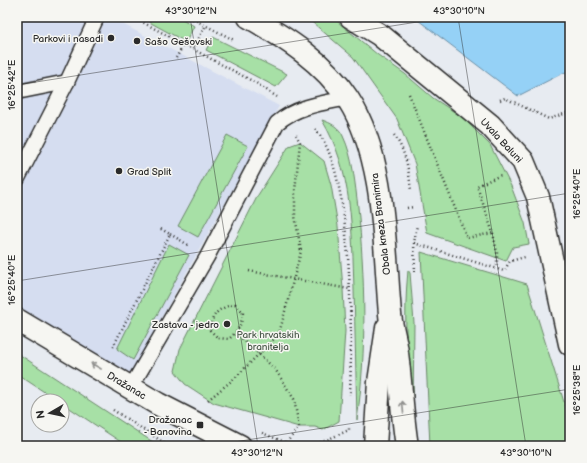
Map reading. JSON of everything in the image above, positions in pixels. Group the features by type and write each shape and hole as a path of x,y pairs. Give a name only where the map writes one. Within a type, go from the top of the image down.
{"street":[{"name":"Uvala Baluni","path":"352,17 380,35 490,125 523,161 538,196 562,278 570,344"},
{"name":"Obala kneza Branimira","path":"261,20 321,66 348,98 368,142 379,193 390,317 397,350 407,446"},
{"name":"Obala kneza Branimira","path":"375,446 379,382 383,348 390,317"},
{"name":"Dražanac","path":"17,320 136,379 158,404 240,446"}],"lane":[{"path":"17,180 67,82 97,17"},
{"path":"17,92 67,82"},
{"path":"136,379 207,257 277,123 288,114 297,110 348,98"}],"path":[{"path":"133,17 256,83 297,110 317,131 333,161 346,226 349,289 350,402"},
{"path":"189,17 240,43"},
{"path":"193,49 206,25"},
{"path":"176,58 184,44"},
{"path":"408,91 467,238 492,233"},
{"path":"193,422 200,407 235,378 279,334 295,279 301,251 295,216 295,191 300,142"},
{"path":"493,179 477,186 497,252 497,268"},
{"path":"159,228 194,248"},
{"path":"136,379 110,353 170,234"},
{"path":"383,234 504,270 510,261"},
{"path":"250,271 349,289"},
{"path":"235,304 243,312 243,322 236,333 229,339 218,338 210,330 212,318 223,307 235,304"},
{"path":"236,333 260,353 275,369 294,398 299,427 287,442 295,446"},
{"path":"313,446 349,430 349,423"}],"shaded area":[{"path":"17,17 109,17 279,106 129,376 17,309"}],"green space":[{"path":"140,17 179,17 194,26 186,42"},
{"path":"306,17 332,17 378,55 405,74 433,98 462,117 490,145 511,186 525,223 529,244 513,247 506,261 427,233 415,164 397,119 353,57"},
{"path":"213,37 287,74 276,87 206,50"},
{"path":"322,120 337,128 346,144 353,171 358,207 362,260 364,340 357,420 353,245 349,202 340,160"},
{"path":"227,135 248,146 198,237 178,226"},
{"name":"Park hrvatskih branitelja","path":"300,142 324,161 331,185 338,226 345,331 339,421 323,430 315,427 299,427 214,403 185,384 175,371 180,349 258,195 289,146"},
{"path":"169,244 189,255 133,360 117,349"},
{"path":"421,252 527,284 570,421 570,445 430,446"},
{"path":"408,270 410,273 414,323 413,414 406,342"},
{"path":"17,353 159,446 127,446 70,408 70,393 46,393 17,374"}],"water":[{"path":"414,17 570,17 570,71 563,73 518,96"}],"place":[{"name":"Parkovi i nasadi","path":"111,38"},
{"name":"Sašo Gešovski","path":"137,41"},
{"name":"Grad Split","path":"119,171"},
{"name":"Zastava - jedro","path":"227,324"},
{"name":"Dražanac - Banovina","path":"200,425"}]}
